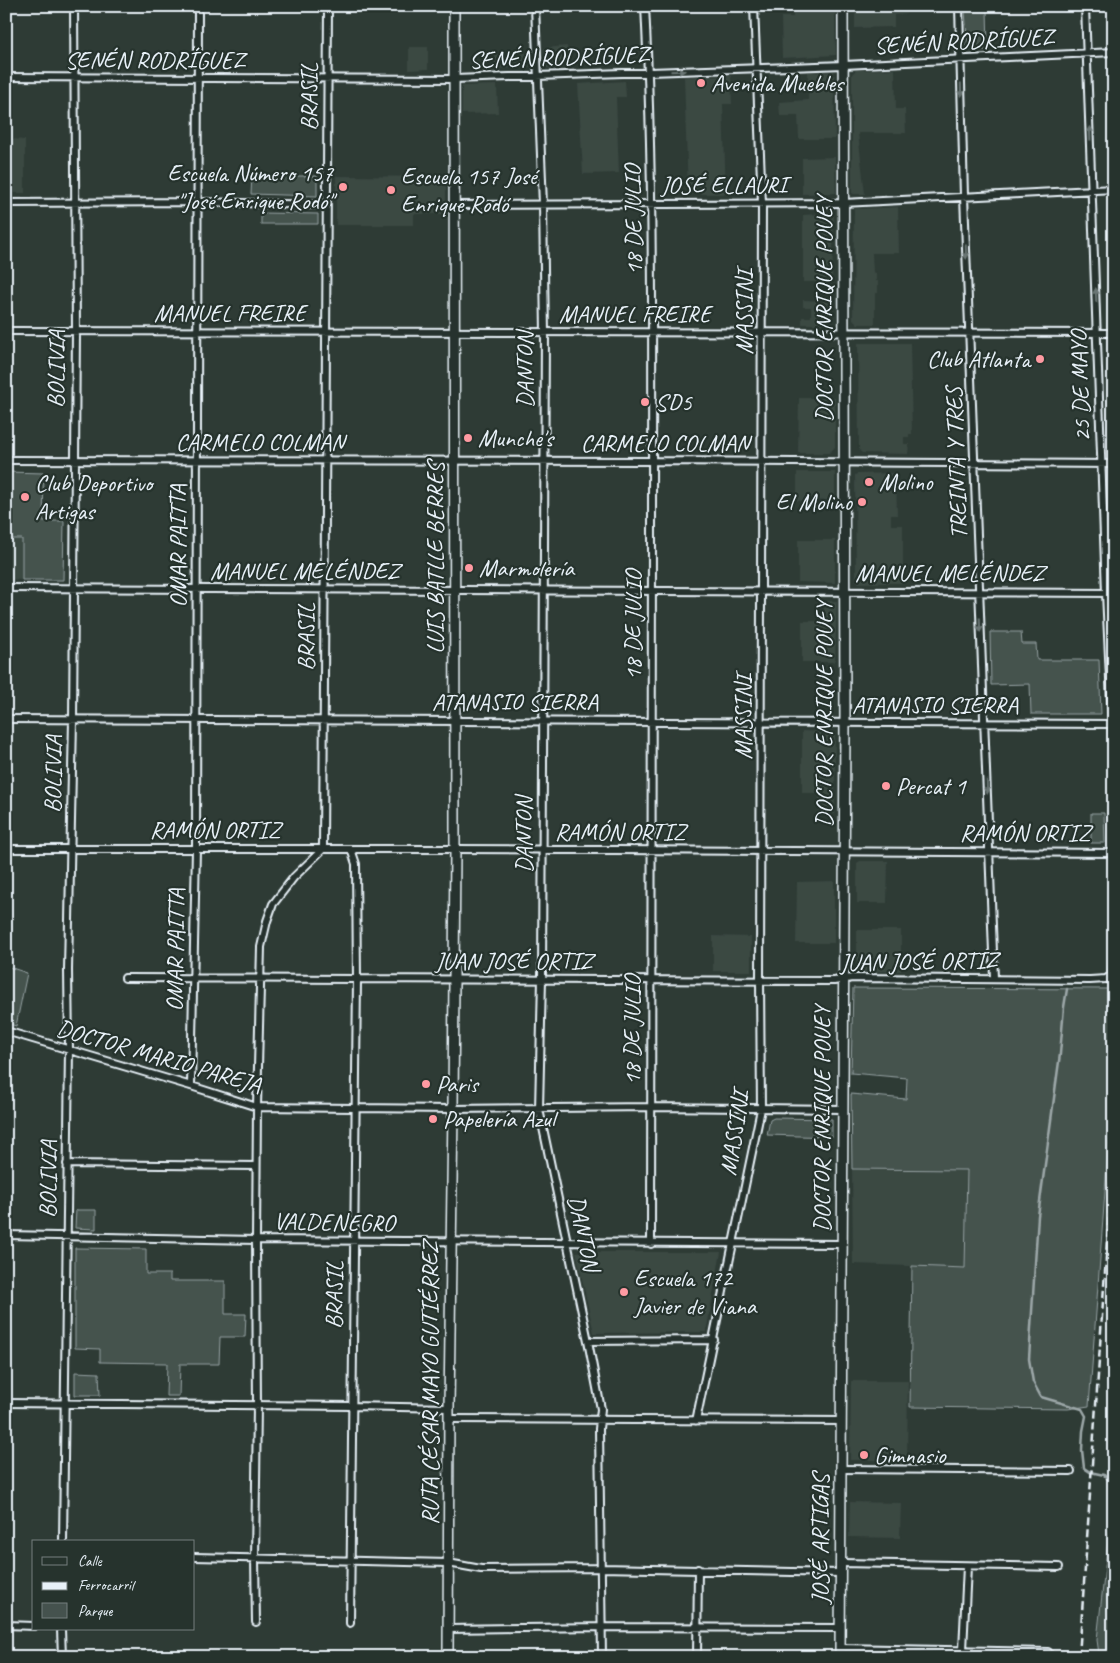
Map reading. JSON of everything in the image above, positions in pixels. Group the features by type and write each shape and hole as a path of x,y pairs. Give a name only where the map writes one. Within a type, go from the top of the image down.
{"street":[{"name":"BOLIVIA","path":"63,1540 76,332 74,6"},
{"name":"OMAR PAITTA","path":"191,1086 196,848 198,6"},
{"name":"BRASIL","path":"323,849 328,6"},
{"name":"LUIS BATLLE BERRES","path":"453,1110 456,590 454,6"},
{"name":"DANTON","path":"535,6 543,205 545,333 542,979 539,1109 601,1408 599,1420 602,1657"},
{"name":"18 DE JULIO","path":"646,6 653,204 650,980 651,1244"},
{"name":"MASSINI","path":"696,1421 761,1109 763,333 762,204 754,6"},
{"name":"DOCTOR ENRIQUE POUEY","path":"842,1421 842,1110 846,723 843,6"},
{"name":"TREINTA Y TRES","path":"959,6 964,196 994,978"},
{"name":"25 DE MAYO","path":"1085,6 1114,764"},
{"name":"SENÉN RODRÍGUEZ","path":"6,77 454,80 844,65 1114,52"},
{"name":"JOSÉ ELLAURI","path":"454,205 843,203 1114,189"},
{"path":"6,202 198,202 326,205"},
{"name":"MANUEL FREIRE","path":"6,331 1114,333"},
{"name":"CARMELO COLMAN","path":"6,460 1114,464"},
{"name":"MANUEL MELÉNDEZ","path":"6,588 1114,593"},
{"name":"ATANASIO SIERRA","path":"6,719 1113,724"},
{"name":"RAMÓN ORTIZ","path":"6,849 196,848 1114,853"},
{"path":"256,1622 256,1166 261,947 273,904 294,876 323,849"},
{"name":"BRASIL","path":"350,1623 357,980 356,864 351,849"},
{"name":"JUAN JOSÉ ORTIZ","path":"125,978 834,981 852,978 994,978 1090,980 1106,979 1112,976 1114,955"},
{"name":"DOCTOR MARIO PAREJA","path":"6,1031 257,1107 453,1110 651,1107 842,1110"},
{"name":"RUTA CÉSAR MAYO GUTIÉRREZ","path":"448,1657 450,1242 453,1110"},
{"path":"67,1164 256,1166"},
{"name":"VALDENEGRO","path":"6,1235 256,1240 842,1244"},
{"path":"588,1340 714,1340"},
{"path":"6,1403 449,1408"},
{"path":"449,1419 842,1421"},
{"name":"JOSÉ ARTIGAS","path":"840,1653 840,1469 842,1421"},
{"path":"840,1469 1071,1471"},
{"path":"195,1557 448,1563 481,1570 967,1566 1059,1568"},
{"path":"963,1650 967,1566"},
{"path":"697,1657 698,1569"},
{"path":"6,1625 32,1626"},
{"path":"448,1629 603,1627 840,1628"},
{"path":"61,1630 62,1657"},
{"path":"840,1653 963,1650 1048,1652"}],"shaded area":[{"path":"855,6 906,6 906,14 894,15 894,27 855,28"},
{"path":"835,8 836,55 782,58 781,17 793,17 793,9"},
{"path":"567,46 568,67 546,68 544,48"},
{"path":"409,47 428,47 428,69 409,70"},
{"path":"531,53 532,67 495,69 495,54"},
{"path":"895,69 896,109 905,109 906,133 858,133 865,194 854,194 852,193 852,74 856,70"},
{"path":"808,72 834,72 835,139 799,139 798,116 780,116 779,102 808,100"},
{"path":"731,76 732,104 723,104 726,194 688,194 684,77"},
{"path":"625,81 626,97 616,97 619,173 583,174 578,84"},
{"path":"497,85 498,113 462,114 462,86"},
{"path":"6,132 12,132 12,139 25,140 25,193 6,193"},
{"path":"835,157 836,193 802,194 802,158"},
{"name":"Escuela 157 José Enrique Rodó","path":"336,176 446,177 446,214 414,214 414,225 336,225"},
{"path":"898,207 899,253 872,253 873,272 876,273 876,281 878,281 878,293 875,293 875,324 858,324 853,319 854,209"},
{"path":"834,213 832,282 803,282 803,215"},
{"path":"803,300 830,301 830,320 827,324 802,324 802,317 811,317 811,307 803,307"},
{"path":"858,343 910,343 912,434 909,434 909,437 904,437 904,444 909,444 908,454 862,453 859,450"},
{"path":"799,398 835,398 835,447 829,453 798,453"},
{"path":"797,472 835,472 835,500 797,501"},
{"path":"896,473 897,515 891,515 891,525 903,525 903,583 859,583 856,580 855,475"},
{"path":"6,539 22,539 22,580 6,579"},
{"path":"798,540 835,540 835,583 798,582"},
{"path":"824,601 837,601 835,662 802,662 802,621 824,621"},
{"path":"802,731 831,732 835,736 835,814 819,814 819,793 802,793"},
{"path":"860,861 888,861 887,903 857,903 857,863"},
{"path":"834,881 834,943 796,943 797,882"},
{"path":"857,930 901,930 901,971 857,972"},
{"path":"713,936 751,937 751,971 713,971"},
{"path":"852,1169 967,1170 965,1268 853,1264"},
{"name":"Escuela 172 Javier de Viana","path":"576,1252 721,1252 706,1332 594,1333"},
{"path":"851,1381 908,1381 907,1460 850,1460"},
{"path":"850,1502 901,1503 900,1538 849,1537"}],"green space":[{"path":"987,10 988,50 968,50 965,11"},
{"path":"252,176 317,176 317,196 251,194"},
{"path":"261,213 318,214 318,224 261,224"},
{"path":"6,472 44,473 43,521 64,521 63,580 22,580 22,539 6,539"},
{"path":"990,632 1021,632 1022,644 1036,644 1037,660 1099,660 1101,714 1031,714 1030,684 991,685"},
{"path":"1091,813 1104,813 1105,843 1091,843"},
{"path":"6,966 27,973 16,1026 6,1023"},
{"path":"853,988 1114,989 1114,1071 1089,1406 1068,1409 910,1407 912,1266 965,1268 967,1170 852,1169 851,1094 906,1099 907,1078 851,1073"},
{"path":"774,1118 832,1119 832,1137 767,1135 770,1120"},
{"path":"76,1210 96,1210 96,1229 75,1228"},
{"path":"75,1248 146,1249 146,1274 170,1274 170,1281 225,1281 225,1314 246,1314 245,1337 220,1337 219,1364 180,1364 179,1396 166,1396 167,1363 100,1362 100,1349 75,1348"},
{"path":"75,1372 99,1373 100,1395 75,1395"},
{"path":"1114,1486 1114,1654 1099,1654 1097,1640"}],"waterway":[{"path":"1067,989 1038,1216 1029,1359 1033,1382 1041,1397 1082,1409 1086,1416 1082,1450 1084,1468 1090,1472 1104,1475 1114,1485"}],"railway":[{"path":"1079,1657 1114,1138"}],"place":[{"name":"Avenida Muebles","path":"701,83"},
{"name":"Escuela Número 157 \"José Enrique Rodó\"","path":"343,187"},
{"name":"Escuela 157 José Enrique Rodó","path":"391,190"},
{"name":"Club Atlanta","path":"1040,359"},
{"name":"SD5","path":"645,402"},
{"name":"Munche's","path":"468,438"},
{"name":"Molino","path":"869,482"},
{"name":"Club Deportivo Artigas","path":"25,497"},
{"name":"El Molino","path":"862,502"},
{"name":"Marmolería","path":"469,568"},
{"name":"Percat 1","path":"886,786"},
{"name":"Paris","path":"426,1084"},
{"name":"Papelería Azul","path":"433,1119"},
{"name":"Escuela 172 Javier de Viana","path":"624,1292"},
{"name":"Gimnasio","path":"864,1455"}]}
